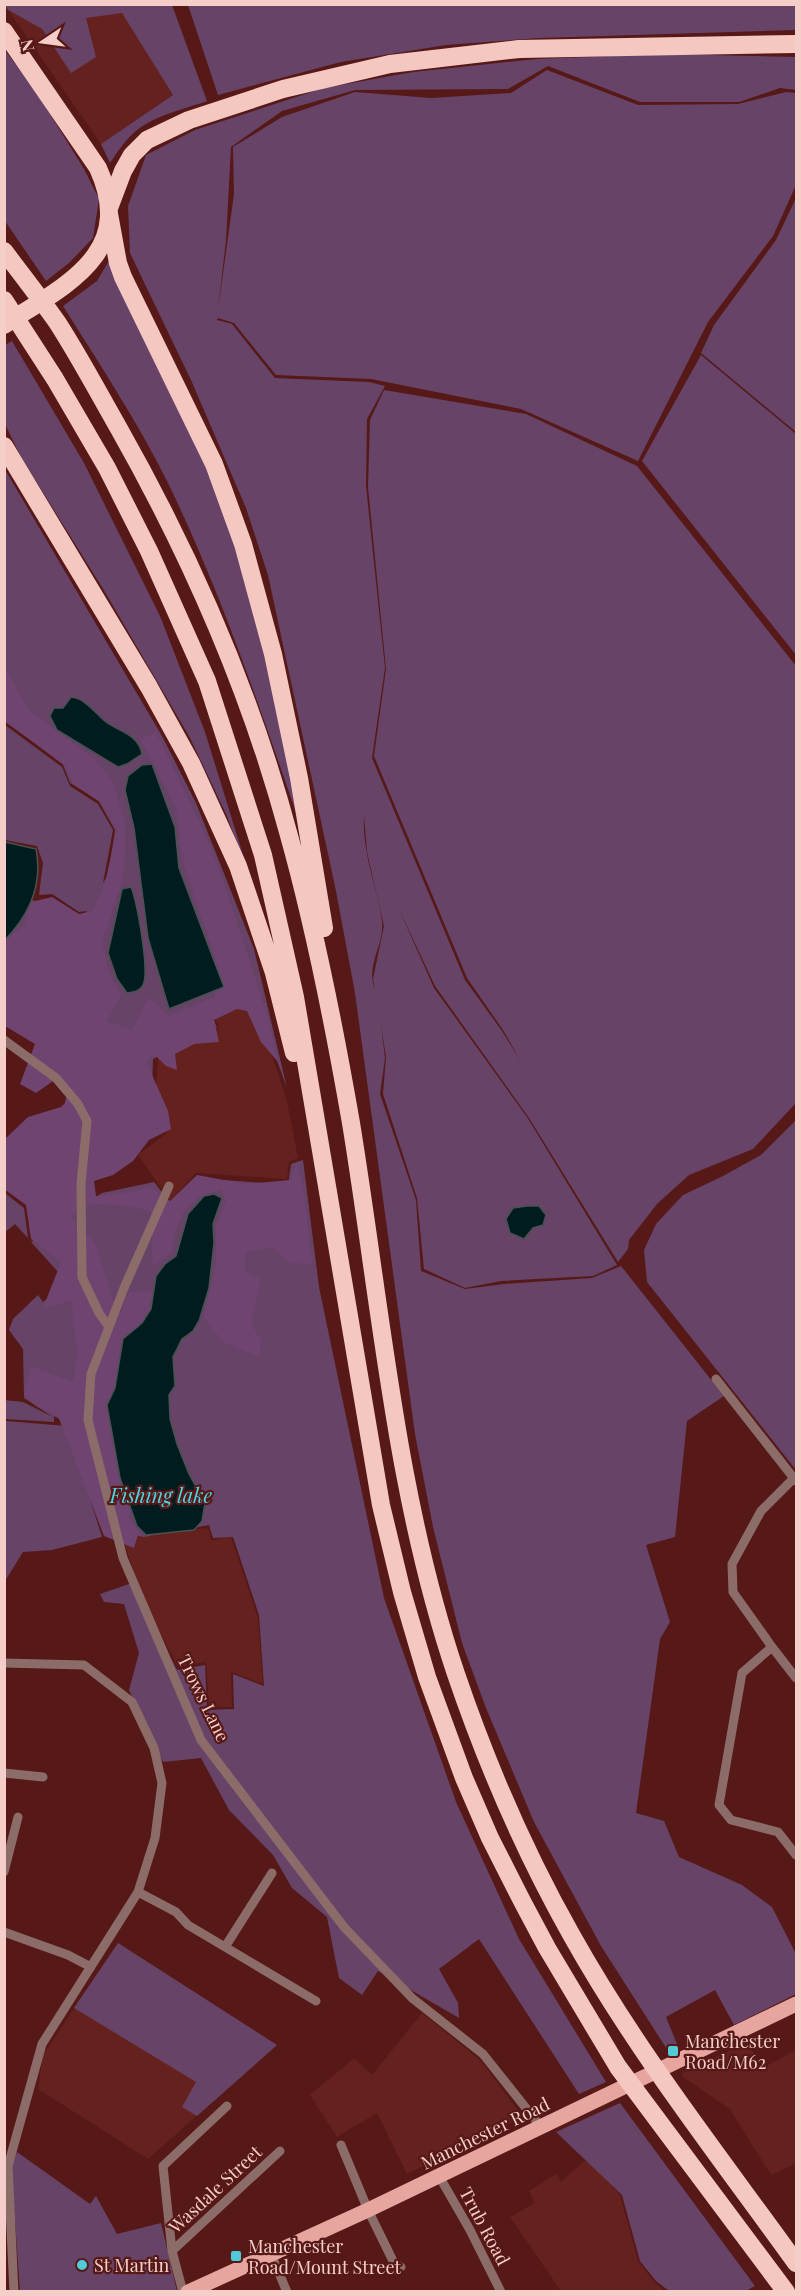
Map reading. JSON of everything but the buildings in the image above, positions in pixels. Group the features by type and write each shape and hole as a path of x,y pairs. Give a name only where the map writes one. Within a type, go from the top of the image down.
{"highway":[{"path":"4,31 98,168 106,188 115,249 123,277 214,464 258,592 299,778 339,1020 351,1128"},
{"path":"4,325 83,271 94,258 104,239 109,211 123,171 132,154 157,134 189,120 284,89 390,64 519,49 796,44"},
{"path":"4,251 59,326 137,461 179,543 223,641 257,734 287,827 335,1032 411,1503 430,1585 455,1671 491,1769 547,1888 577,1945 665,2083 796,2263"},
{"path":"4,300 55,379 107,468 149,551 207,681 266,866 295,997 381,1505 402,1592 427,1677 464,1778 490,1838 547,1948 618,2067 786,2292"},
{"path":"4,446 169,722 191,763 238,866 274,973 342,1269"}],"main road":[{"name":"Manchester Road","path":"186,2292 205,2288 271,2254 368,2210 796,2004"}],"street":[{"path":"4,1040 56,1078 78,1104 87,1121 81,1184 82,1277 99,1313 109,1326"},
{"name":"Trows Lane","path":"169,1186 91,1374 88,1420 123,1558 201,1740 344,1927 412,1998 483,2054 541,2127"},
{"path":"716,1379 795,1480 761,1511 732,1564 733,1592 796,1678"},
{"path":"772,1647 742,1673 719,1805 731,1820 778,1832 796,1855"},
{"path":"4,1663 84,1665 132,1701 154,1748 162,1783 156,1838 138,1892 42,2044 6,2166 8,2260 14,2292"},
{"path":"4,1773 43,1777"},
{"path":"4,1872 18,1817"},
{"path":"225,1947 272,1873"},
{"path":"138,1892 176,1912 188,1925 316,2001"},
{"path":"4,1932 68,1955 91,1967"},
{"path":"186,2292 172,2251 163,2166 227,2106"},
{"path":"341,2145 368,2210 394,2263 400,2267"},
{"name":"Wasdale Street","path":"172,2251 280,2151"},
{"name":"Trub Road","path":"439,2176 470,2230 501,2292"},
{"path":"271,2254 287,2292"}],"shaded area":[{"path":"796,4 796,30 539,38 446,45 341,62 218,95 188,5"},
{"path":"5,5 172,5 207,101 162,116 137,130 110,163 101,144 173,95 122,13 86,18 96,57 71,73 42,29 8,10"},
{"path":"8,10 42,29 71,72 85,18 122,12 173,95 101,144"},
{"path":"4,49 35,90 84,169 99,199 93,238 69,263 46,281 5,221"},
{"path":"665,54 796,57 796,90 780,88 739,102 640,102 548,66 508,89 355,90 282,111 231,147 226,240 218,310 234,194 233,147 282,117 355,92 431,98 511,93 547,70 638,105 738,104 786,92 796,93 796,185 773,236 708,322 638,461 521,409 371,379 276,375 234,323 218,318 217,320 232,324 275,378 369,382 385,386 367,419 366,486 385,668 372,758 465,980 520,1060 503,1030 467,978 374,756 386,669 368,487 370,420 384,390 526,414 637,466 796,666 796,1103 753,1149 689,1175 657,1204 629,1240 628,1249 618,1262 529,1118 435,986 399,909 434,988 527,1117 617,1265 593,1276 501,1281 465,1288 424,1269 417,1198 383,1094 386,1057 381,1025 385,1058 380,1094 416,1200 421,1271 465,1289 592,1278 621,1266 724,1396 687,1421 675,1537 646,1545 670,1622 660,1639 636,1813 664,1821 679,1857 742,1885 772,1907 796,1954 796,1994 734,2025 715,1990 666,2017 679,2049 670,2054 601,1946 534,1822 486,1708 462,1643 433,1527 415,1434 355,993 336,891 268,575 246,508 191,380 130,253 128,206 146,155 195,130 324,88 413,72 537,59","holes":["364,816 367,852 378,901 367,856","380,910 384,926 373,979 375,989 373,980 372,972 381,938"]},
{"path":"796,198 796,432 701,353 714,325 776,240"},
{"path":"110,259 203,457 234,538 263,640 300,824 239,651 187,523 143,436 63,306 97,281"},
{"path":"12,341 84,463 160,616 205,732 257,900 227,816 190,738 105,592 21,457 5,424 5,345"},
{"path":"701,355 796,434 796,655 642,461"},
{"path":"4,468 162,736 196,803 254,949 287,1088 252,992 210,1009 217,1028 153,1059 152,1088 35,1042 5,1020 5,895 41,902 82,918 87,911 79,912 52,894 39,895 43,863 37,846 5,840 5,725 62,767 70,786 98,804 113,830 103,883 108,875 115,830 97,798 70,783 62,762 5,722"},
{"path":"4,666 28,709 95,759 114,784 125,824 126,846 122,882 102,941 109,972 121,995 107,1021 132,1030 149,997 168,1016 215,997 215,958 183,861 176,807 140,739 156,732 210,845 268,1018 278,1062 261,1042 247,1011 237,1009 214,1020 219,1042 194,1044 175,1054 177,1070 166,1066 154,1054 146,1061 168,1111 171,1129 149,1140 133,1161 113,1175 94,1181 96,1196 131,1192 150,1187 170,1201 197,1175 245,1184 291,1180 297,1161 304,1193 312,1264 290,1263 272,1247 246,1252 245,1272 261,1278 251,1323 260,1339 260,1357 223,1342 203,1316 216,1264 216,1225 226,1201 221,1189 208,1193 190,1204 184,1211 176,1229 171,1253 153,1266 151,1212 129,1206 92,1203 71,1216 95,1243 112,1298 121,1312 129,1292 154,1291 158,1306 133,1332 138,1504 128,1517 139,1532 134,1548 104,1536 58,1416 36,1406 24,1394 31,1366 73,1382 78,1349 74,1332 72,1301 43,1308 61,1262 31,1239 26,1205 4,1189 5,1139 28,1117 61,1107 65,1103 68,1086 59,1077 36,1093 20,1084 35,1044 5,1026 5,940 25,925 27,903 52,897 79,914 93,911 105,883 117,829 100,802 74,785 65,766 5,721"},
{"path":"252,994 287,1101 298,1158 289,1162 287,1179 196,1173 170,1201 138,1155 167,1133 156,1088 158,1059 219,1029 213,1011"},
{"path":"796,1120 796,1470 647,1282 644,1250 656,1224 683,1195 761,1155"},
{"path":"303,1160 319,1287 384,1598 456,1802 519,1939 606,2082 579,2094 479,1939 439,1969 458,2003 459,2018 378,1971 362,1995 339,1978 327,1917 292,1888 273,1855 229,1810 201,1758 163,1762 129,1690 139,1653 124,1604 104,1602 100,1594 132,1583 177,1670 205,1665 207,1710 234,1709 233,1674 264,1686 259,1615 233,1537 213,1538 209,1525 144,1537 127,1534 71,1426 54,1416 54,1422 5,1419 4,1400 23,1402 53,1417 24,1398 23,1349 9,1330 13,1319 38,1295 43,1302 68,1283 31,1242 102,1193 154,1182 172,1205 198,1178 288,1185 291,1164"},
{"path":"5,1193 24,1208 28,1238 15,1224 5,1232"},
{"path":"5,1421 67,1426 102,1537 52,1550 23,1552 5,1581"},
{"path":"208,1528 211,1540 231,1537 258,1618 263,1684 231,1672 232,1707 209,1707 206,1662 178,1667 145,1603 122,1537"},
{"path":"118,1943 277,2045 148,2159 38,2089 43,2055"},
{"path":"118,1943 277,2045 197,2116 182,2107 196,2082 74,2008"},
{"path":"422,2013 480,2060 523,2117 407,2174 377,2113 337,2137 310,2095 354,2058 372,2075"},
{"path":"748,2042 761,2069 796,2050 796,2163 771,2175 730,2109 683,2077 682,2073"},
{"path":"620,2103 755,2286 746,2291 669,2291 656,2281 640,2261 622,2195 556,2132"},
{"path":"17,2152 90,2204 96,2196 117,2234 161,2223 177,2291 20,2291 11,2165"},
{"path":"588,2158 620,2195 638,2261 655,2283 665,2291 561,2291 510,2217 535,2203 529,2191 556,2174 561,2182"}],"water":[{"path":"71,697 85,703 110,725 132,737 140,747 142,754 118,767 57,730 50,716 54,708 63,708"},
{"path":"152,764 175,827 179,868 224,987 169,1009 148,938 134,828 125,790 128,776 142,765"},
{"path":"5,842 36,849 38,862 36,887 32,898 21,920 5,940"},
{"path":"131,887 142,937 145,978 140,989 127,993 117,979 108,953 122,889"},
{"name":"Fishing lake","path":"214,1194 222,1198 213,1224 214,1243 209,1288 199,1321 193,1331 182,1339 173,1357 175,1386 169,1395 170,1419 177,1444 189,1474 205,1503 202,1521 194,1530 146,1535 137,1526 120,1478 107,1405 115,1388 123,1339 142,1323 151,1309 156,1276 165,1264 176,1256 188,1214 204,1196"},
{"path":"539,1206 546,1215 543,1225 533,1228 524,1239 510,1233 506,1219 513,1208"}],"place":[{"name":"Manchester Road/M62","path":"673,2051"},
{"name":"Manchester Road/Mount Street","path":"236,2256"},
{"name":"St Martin","path":"82,2265"}]}
